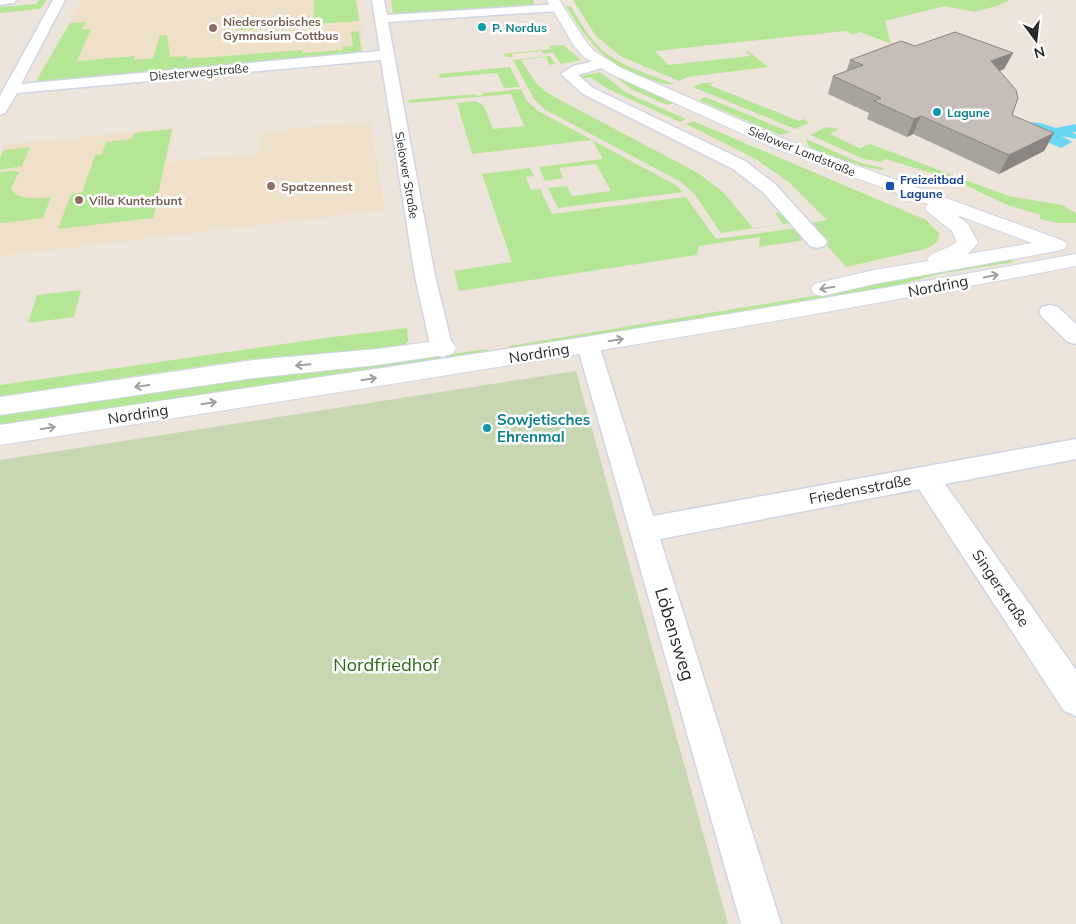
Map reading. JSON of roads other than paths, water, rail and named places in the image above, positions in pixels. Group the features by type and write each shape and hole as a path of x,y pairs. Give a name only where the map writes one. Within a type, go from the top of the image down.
{"main road":[{"name":"Sielower Landstraße","path":"555,3 580,44 602,63 616,71 780,144 1076,253"},
{"path":"874,277 904,266 947,257 958,252 968,242 957,224 918,196"},
{"name":"Nordring","path":"0,406 254,369 442,349 835,287 874,277 1076,242"},
{"name":"Nordring","path":"0,435 588,345 874,298 1076,260"}],"street":[{"path":"0,1 10,0"},
{"path":"0,110 59,0"},
{"name":"Sielower Straße","path":"378,0 425,276 442,349"},
{"path":"380,19 555,3"},
{"name":"Diesterwegstraße","path":"12,89 386,55"},
{"path":"602,63 578,69 568,74 588,91 739,165 769,188 817,242"},
{"path":"1050,312 1076,337"},
{"name":"Löbensweg","path":"588,345 761,924"},
{"name":"Friedensstraße","path":"644,530 1076,449"},
{"name":"Singerstraße","path":"925,476 1076,699"}],"water":[{"path":"1028,122 1040,123 1056,128 1076,124 1076,132 1073,132 1076,135 1076,139 1062,136 1072,142 1061,148 1030,135"}],"place":[{"name":"P. Nordus","path":"482,27"},
{"name":"Niedersorbisches Gymnasium Cottbus","path":"213,28"},
{"name":"Lagune","path":"937,112"},
{"name":"Spatzennest","path":"271,186"},
{"name":"Freizeitbad Lagune","path":"890,186"},
{"name":"Villa Kunterbunt","path":"79,200"},
{"name":"Sowjetisches Ehrenmal","path":"487,428"}],"park label":[{"name":"Nordfriedhof","path":"386,664"}]}
